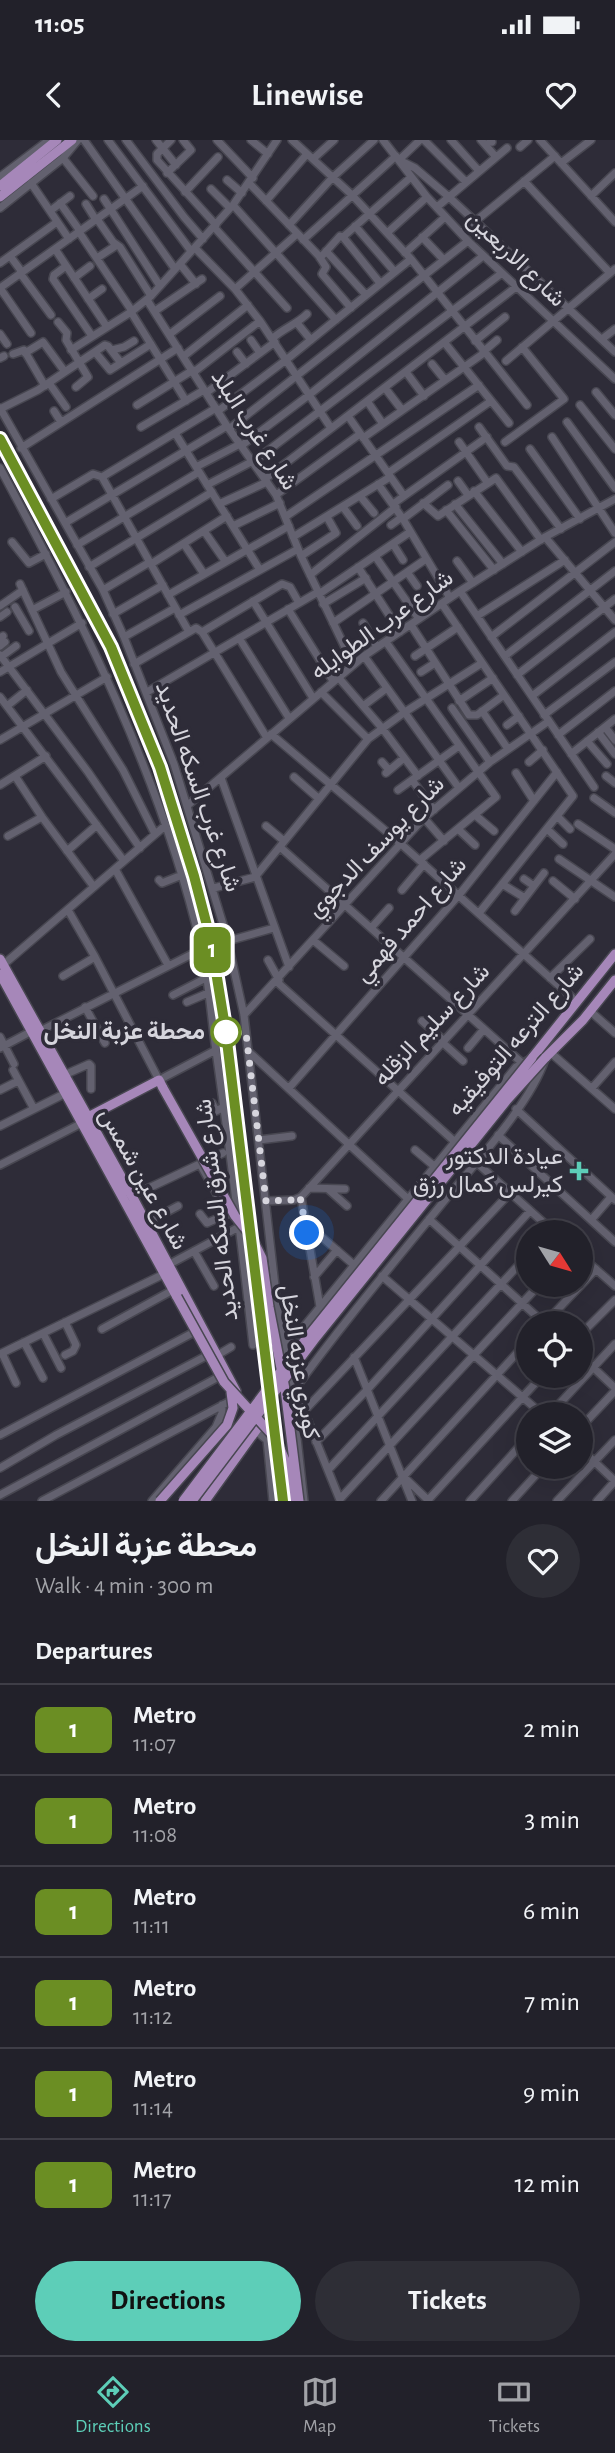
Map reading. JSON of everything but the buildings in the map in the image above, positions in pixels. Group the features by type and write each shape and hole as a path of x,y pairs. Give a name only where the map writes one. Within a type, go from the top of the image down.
{"main road":[{"path":"0,186 59,143 72,140"},
{"path":"0,197 59,143"},
{"name":"شارع الترعه التوفيقيه","path":"532,1058 615,954"},
{"name":"شارع عين شمس","path":"1,966 66,1093 132,1196 175,1294"},
{"name":"شارع الترعه التوفيقيه","path":"548,1056 611,992 615,980"},
{"name":"شارع عين شمس","path":"36,1031 64,1075 85,1120 166,1269 202,1328 212,1355 240,1396 257,1412 261,1421 256,1431"},
{"path":"192,1501 306,1350 507,1100 548,1056"},
{"path":"183,1501 293,1355 532,1058"},
{"path":"85,1120 161,1084"},
{"name":"كوبري عزبه النخل","path":"161,1084 235,1216 251,1236 262,1258 302,1499"},
{"name":"كوبري عزبه النخل","path":"175,1294 230,1391 276,1439 285,1460 291,1501"},
{"path":"154,1500 227,1425 233,1408 230,1391"},
{"path":"205,1501 256,1431"}],"street":[{"path":"0,208 63,158 78,140"},
{"path":"84,140 178,266 199,281 155,311"},
{"path":"107,140 193,249 248,305 331,428"},
{"path":"126,140 184,218 203,239"},
{"path":"156,140 160,152 176,165"},
{"path":"171,140 160,152 157,160 287,308"},
{"path":"167,173 191,150 183,140"},
{"path":"217,140 266,201 300,237 366,295"},
{"path":"251,140 268,155"},
{"path":"71,350 149,298 242,193 277,140"},
{"path":"266,201 310,156 334,140"},
{"path":"289,225 333,177 374,140"},
{"name":"شارع الاربعين","path":"383,140 427,197 468,241 615,379"},
{"path":"235,289 276,253 422,140 466,183"},
{"path":"451,140 480,171"},
{"path":"481,140 496,158"},
{"path":"520,147 528,140"},
{"path":"540,140 615,222"},
{"path":"0,176 45,141"},
{"path":"295,141 352,195 408,256 527,405"},
{"path":"561,163 586,141"},
{"path":"437,207 507,148"},
{"path":"461,233 555,156"},
{"path":"186,192 218,157"},
{"path":"63,158 93,196"},
{"name":"شارع الاربعين","path":"397,158 415,168 449,197 615,352"},
{"path":"591,196 615,173"},
{"path":"323,255 340,236 343,237 411,177"},
{"path":"228,180 242,193"},
{"path":"506,361 612,271 524,181"},
{"path":"31,183 69,239"},
{"path":"31,333 0,288 143,186"},
{"path":"211,189 276,253 336,320"},
{"path":"50,211 71,196"},
{"path":"387,233 427,197"},
{"path":"104,199 160,286"},
{"path":"60,203 132,311 186,401"},
{"name":"شارع غرب البلد","path":"86,204 117,244 228,428 278,499 299,553 353,664"},
{"path":"102,477 217,409 286,360 394,271 422,237 445,217"},
{"path":"0,263 57,222"},
{"path":"355,226 394,271"},
{"path":"343,237 380,283"},
{"path":"422,237 444,260"},
{"path":"65,523 228,428 297,377 468,241"},
{"path":"97,258 117,244"},
{"path":"55,249 107,327"},
{"path":"323,255 323,275 351,307"},
{"path":"10,256 51,315"},
{"path":"77,545 197,469 241,445 309,395 483,256"},
{"path":"74,278 90,266"},
{"path":"66,267 54,275 53,279 92,336"},
{"path":"89,567 253,462 502,273"},
{"path":"219,505 266,480 516,287"},
{"path":"88,299 103,289"},
{"path":"170,334 220,296"},
{"path":"184,356 248,305"},
{"path":"141,427 246,364 289,325 298,323 307,314"},
{"path":"475,341 505,317"},
{"path":"137,405 194,371 260,321"},
{"path":"58,322 67,333 66,340 88,378 76,387"},
{"path":"298,323 311,340"},
{"path":"602,339 615,329"},
{"path":"0,334 7,344"},
{"path":"251,340 260,353"},
{"path":"233,526 278,499 362,436 464,367 497,340"},
{"path":"0,409 47,384 95,352 124,347 134,341"},
{"path":"25,353 43,342 65,372"},
{"path":"444,342 509,423"},
{"path":"95,352 109,370 151,344"},
{"path":"505,442 564,398 523,347"},
{"path":"108,348 121,363"},
{"path":"21,448 178,348"},
{"path":"13,354 22,349 66,407"},
{"path":"237,352 246,364"},
{"path":"432,364 445,380"},
{"path":"406,372 424,396"},
{"path":"285,517 479,385"},
{"path":"384,388 402,410"},
{"path":"596,392 615,415"},
{"path":"367,401 383,424"},
{"path":"293,537 378,484 491,401"},
{"path":"580,405 615,449"},
{"name":"شارع غرب السكه الحديد","path":"0,409 103,590 124,637 188,805 229,941 244,1015 283,1342 293,1391 302,1499"},
{"path":"54,411 61,422"},
{"path":"348,416 404,496"},
{"path":"567,422 615,488"},
{"path":"480,427 508,466 514,467 561,529"},
{"path":"175,433 260,570"},
{"path":"310,575 404,496 487,437"},
{"path":"552,437 615,533"},
{"path":"459,442 487,482"},
{"path":"530,449 580,519"},
{"name":"شارع شرق السكه الحديد","path":"0,468 82,623 107,677 166,825 182,875 202,949 225,1107 253,1346"},
{"path":"51,499 93,474 97,473 102,477 189,632"},
{"path":"423,503 437,515 496,478 543,539 565,560 615,620"},
{"path":"458,481 522,552"},
{"path":"378,484 394,505 450,598"},
{"path":"391,525 448,485"},
{"path":"360,496 374,513"},
{"name":"شارع عرب الطوايله","path":"188,805 364,656 522,552 615,499"},
{"path":"455,504 503,564"},
{"path":"343,507 357,526"},
{"path":"446,510 494,570"},
{"path":"103,590 227,516"},
{"path":"124,637 336,533 327,517"},
{"path":"168,595 289,526"},
{"path":"204,531 225,561"},
{"path":"147,692 318,593 410,532"},
{"path":"12,542 29,563 46,554"},
{"path":"491,637 615,542"},
{"path":"184,544 204,574"},
{"path":"393,544 403,559"},
{"path":"375,556 419,619"},
{"path":"332,623 426,559"},
{"path":"477,616 565,560"},
{"path":"457,561 473,583"},
{"path":"358,567 400,632"},
{"path":"505,656 615,571"},
{"path":"407,572 417,586"},
{"path":"324,604 366,578"},
{"path":"202,632 282,584 290,587 299,603"},
{"path":"113,614 163,585"},
{"path":"0,606 21,587 54,660 123,770 155,834"},
{"path":"460,591 594,787"},
{"path":"20,615 66,592"},
{"path":"517,675 615,599"},
{"path":"253,601 313,698"},
{"path":"442,604 572,794 572,798 479,913"},
{"path":"15,607 29,631"},
{"path":"288,609 335,679 363,706 404,758 434,810"},
{"path":"0,672 82,623"},
{"path":"363,623 377,647"},
{"path":"411,625 469,715 474,717 504,695"},
{"path":"134,664 197,627 269,736 330,783 400,843 576,1001"},
{"path":"415,656 458,627"},
{"path":"531,696 615,632"},
{"path":"239,638 289,718"},
{"path":"386,642 496,797 443,841 422,862 402,890"},
{"path":"16,646 1,656 46,714 140,848"},
{"path":"364,656 459,788"},
{"path":"45,666 54,660"},
{"name":"شارع يوسف الدجوي","path":"244,1015 278,981 424,818 615,662"},
{"path":"421,672 435,663"},
{"path":"214,888 255,877 368,739 482,663"},
{"path":"52,678 61,672"},
{"path":"0,740 107,677"},
{"path":"490,762 449,710 492,678"},
{"path":"363,706 387,688"},
{"path":"7,706 27,690"},
{"path":"558,735 615,691"},
{"path":"321,692 368,739"},
{"path":"0,697 124,861"},
{"path":"482,711 508,749"},
{"path":"507,725 519,716"},
{"path":"571,754 615,719"},
{"path":"601,730 615,740"},
{"path":"601,730 615,754"},
{"path":"587,741 607,764"},
{"path":"398,790 459,746"},
{"path":"529,762 542,750"},
{"path":"0,785 46,756"},
{"path":"382,762 387,772 404,758"},
{"name":"شارع احمد فهمي","path":"289,1088 460,895 557,772"},
{"path":"516,773 534,801"},
{"path":"15,776 94,887"},
{"path":"606,776 615,783"},
{"path":"294,777 318,798"},
{"path":"221,778 289,967"},
{"path":"594,798 615,813"},
{"path":"475,815 494,831"},
{"path":"557,816 570,829"},
{"path":"8,836 42,817"},
{"path":"424,818 443,841"},
{"path":"578,824 615,851"},
{"path":"67,851 77,838 97,825"},
{"path":"1,966 166,825"},
{"path":"266,826 345,905 521,1062"},
{"path":"458,829 475,845"},
{"path":"547,829 563,844"},
{"name":"شارع سليم الزقله","path":"300,1197 591,881 615,851"},
{"path":"559,859 615,897"},
{"path":"115,869 168,965"},
{"path":"515,911 544,873"},
{"path":"159,880 162,883 182,875"},
{"path":"524,879 534,886"},
{"path":"554,881 575,898"},
{"path":"502,884 525,898"},
{"path":"371,928 389,908"},
{"path":"68,910 161,1084 216,1050"},
{"path":"229,941 274,929"},
{"path":"550,978 590,939"},
{"path":"313,940 344,966"},
{"path":"2,1047 202,949"},
{"path":"63,976 95,957"},
{"path":"268,960 278,981 454,1141"},
{"path":"173,995 206,978"},
{"path":"187,1002 208,993"},
{"path":"85,1007 105,1043"},
{"path":"590,1011 615,1033"},
{"path":"422,1021 463,1061"},
{"path":"468,1048 484,1029"},
{"path":"0,1037 18,1081 34,1109"},
{"path":"248,1051 407,1198"},
{"path":"548,1056 592,1088 615,1109"},
{"name":"شارع الترعه التوفيقيه","path":"293,1391 382,1276 498,1135 548,1056"},
{"name":"شارع الترعه التوفيقيه","path":"283,1342 298,1334 454,1141 521,1062 532,1058"},
{"path":"592,1088 615,1062"},
{"path":"64,1075 89,1064 91,1089"},
{"path":"0,1090 18,1081"},
{"path":"0,1126 66,1093"},
{"path":"212,1103 216,1111 225,1107"},
{"path":"516,1110 613,1198 592,1219"},
{"path":"0,1165 85,1120"},
{"path":"498,1135 615,1242"},
{"path":"259,1140 292,1136"},
{"path":"415,1150 434,1166"},
{"path":"132,1196 223,1153"},
{"path":"476,1162 540,1220"},
{"path":"200,1164 228,1214"},
{"path":"309,1188 345,1189"},
{"path":"328,1189 347,1206"},
{"path":"304,1411 510,1193"},
{"path":"266,1201 294,1200 300,1197 320,1307"},
{"path":"146,1223 178,1206"},
{"path":"200,1214 207,1223 237,1210"},
{"path":"316,1441 367,1390 530,1211"},
{"path":"429,1219 531,1311"},
{"path":"16,1383 1,1354 166,1269 239,1227"},
{"path":"307,1233 317,1233 354,1265"},
{"path":"314,1277 337,1250"},
{"path":"194,1251 214,1286"},
{"path":"593,1266 615,1286"},
{"path":"328,1470 516,1268"},
{"path":"556,1311 596,1269"},
{"path":"382,1276 454,1335 529,1402"},
{"path":"102,1329 175,1294"},
{"path":"293,1391 304,1411 340,1500 528,1297"},
{"path":"593,1322 615,1300"},
{"path":"65,1322 76,1345 75,1349 65,1355"},
{"path":"0,1436 202,1328"},
{"path":"43,1333 61,1368"},
{"path":"24,1342 43,1378"},
{"path":"593,1414 615,1389 593,1367 615,1343"},
{"path":"0,1468 56,1435 212,1355 231,1348"},
{"path":"381,1501 516,1354"},
{"path":"354,1357 412,1501"},
{"path":"0,1495 225,1373"},
{"path":"403,1476 429,1501 531,1388"},
{"path":"561,1402 574,1388"},
{"path":"42,1501 240,1396"},
{"path":"154,1500 216,1427 222,1413 222,1405"},
{"path":"256,1431 267,1440 274,1501"},
{"path":"557,1501 615,1440"},
{"path":"470,1501 516,1450"},
{"path":"594,1462 615,1481 597,1501"},
{"path":"512,1501 532,1479"},
{"path":"302,1499 309,1501"}],"railway":[{"path":"0,439 111,647 160,767 194,876 211,941 226,1033 283,1501"}],"metro line":[{"name":"1","path":"0,439 111,647 160,767 194,876 211,941 226,1033 253,1236 283,1501"}],"place":[{"name":"محطة عزبة النخل","path":"226,1032"},
{"name":"عيادة الدكتور كيرلس كمال رزق","path":"579,1171"}],"route":[{"path":"226,1032 246,1033 266,1201 294,1200 300,1197 307,1233"}]}
